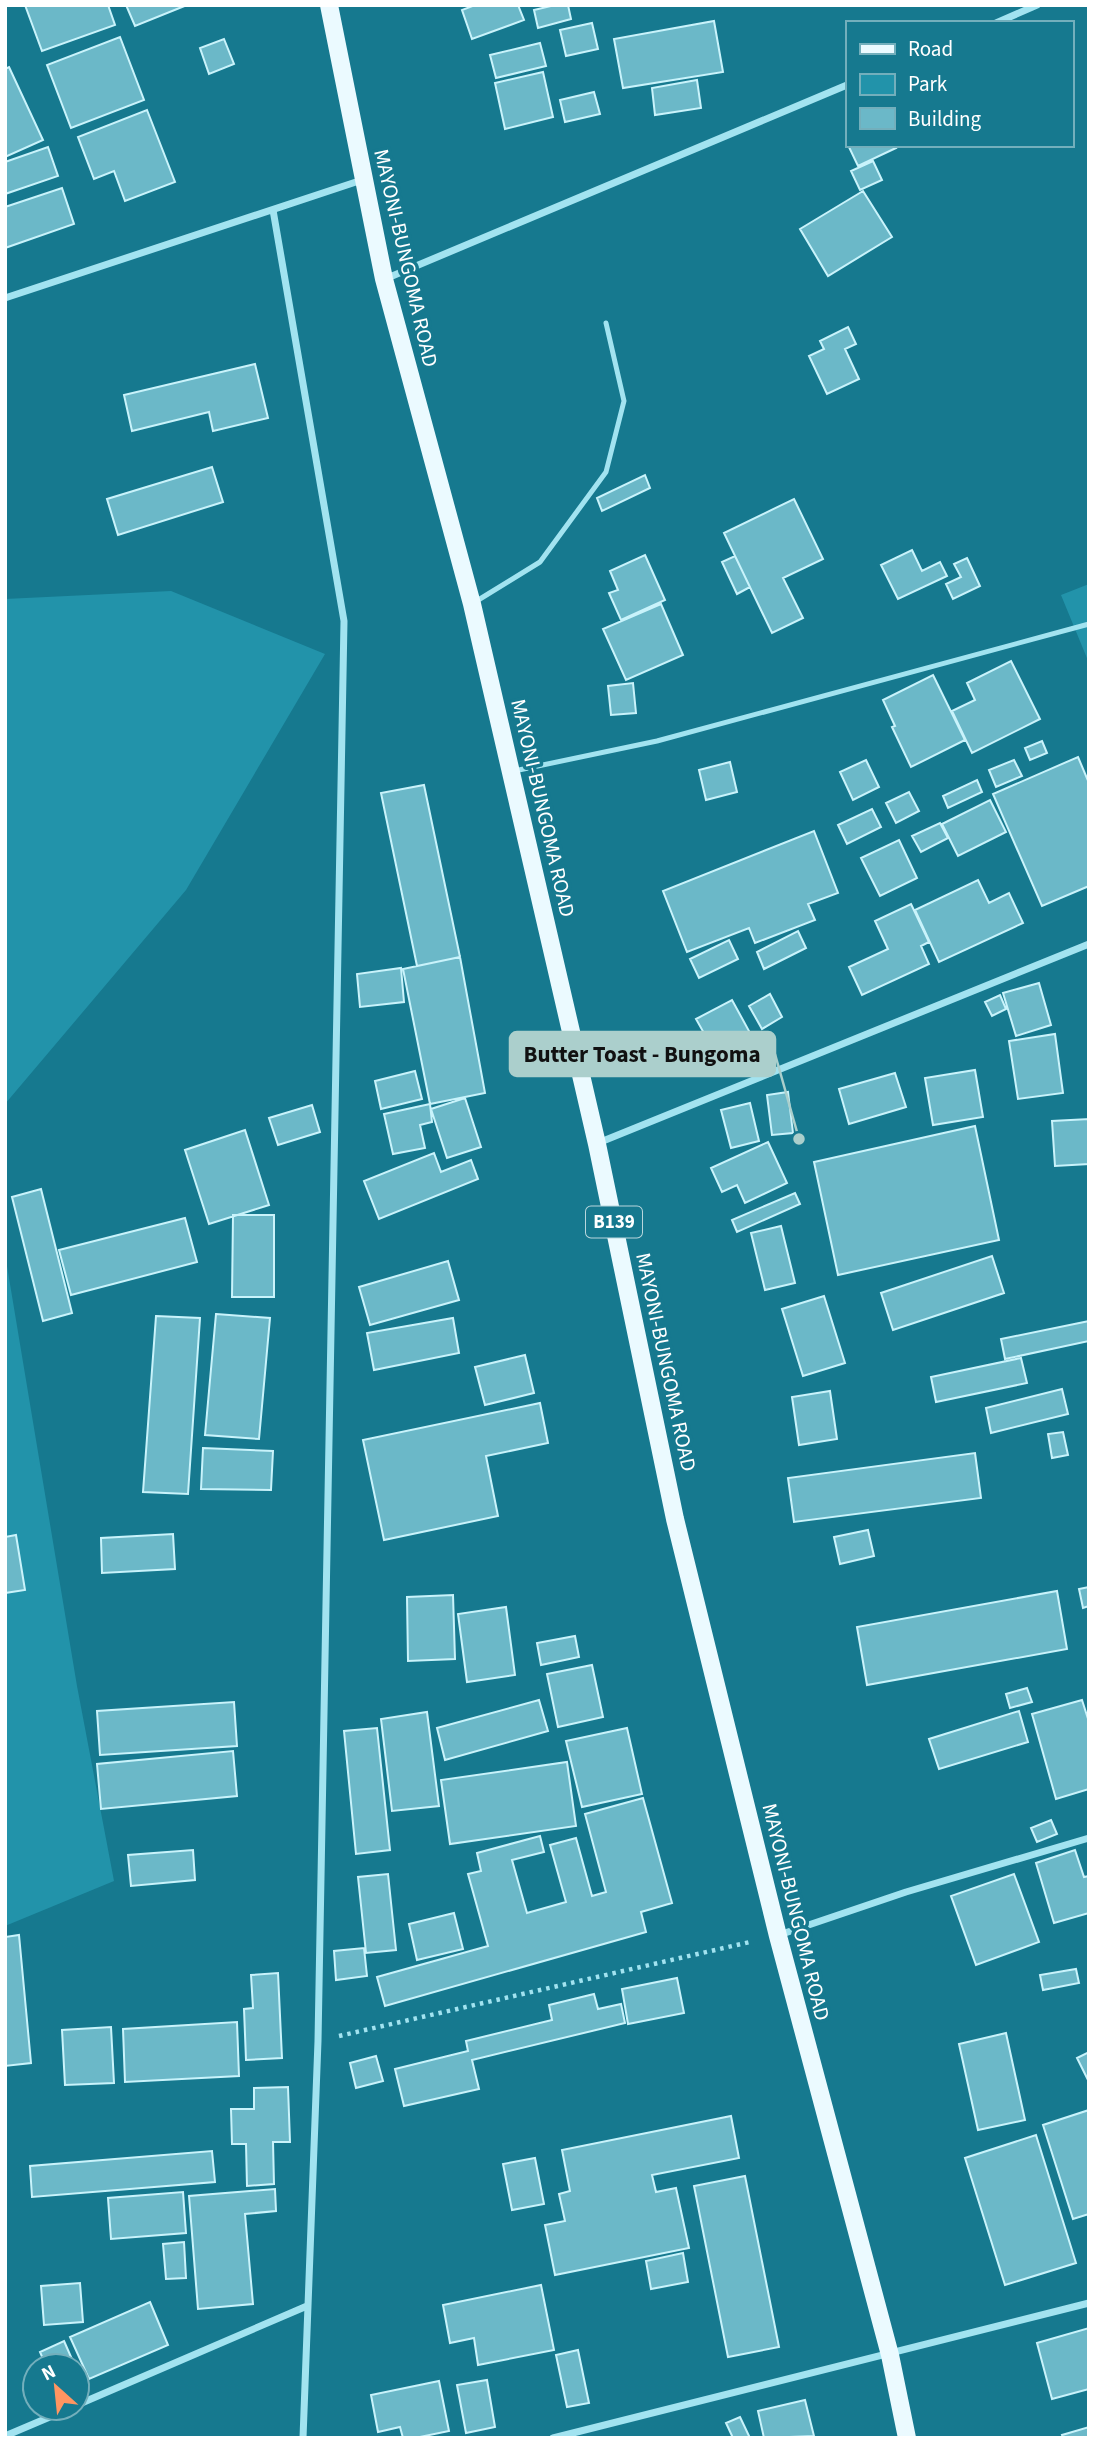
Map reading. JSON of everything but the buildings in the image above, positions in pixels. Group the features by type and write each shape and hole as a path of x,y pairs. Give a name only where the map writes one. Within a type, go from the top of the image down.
{"main road":[{"name":"MAYONI-BUNGOMA ROAD","path":"329,5 384,279 472,604 597,1144 675,1519 778,1936 890,2355 907,2438"}],"street":[{"path":"1001,21 1037,5"},
{"path":"384,279 846,85"},
{"path":"5,298 362,180"},
{"path":"273,210 344,621 318,2041 303,2438"},
{"path":"597,1144 1089,944"},
{"path":"778,1936 906,1892 1089,1838"},
{"path":"553,2438 1089,2303"},
{"path":"91,2400 307,2306"},
{"path":"5,2436 38,2422"}],"lane":[{"path":"472,604 540,562 606,472 624,401 606,323"},
{"path":"511,772 657,741 1089,624"}],"path":[{"path":"318,2041 778,1936"}],"green space":[{"path":"1089,584 1089,663 1061,595"},
{"path":"171,591 325,654 186,890 5,1104 5,599"},
{"path":"5,1254 77,1686 114,1881 5,1926"}],"place":[{"name":"Butter Toast - Bungoma","path":"799,1139"}]}
